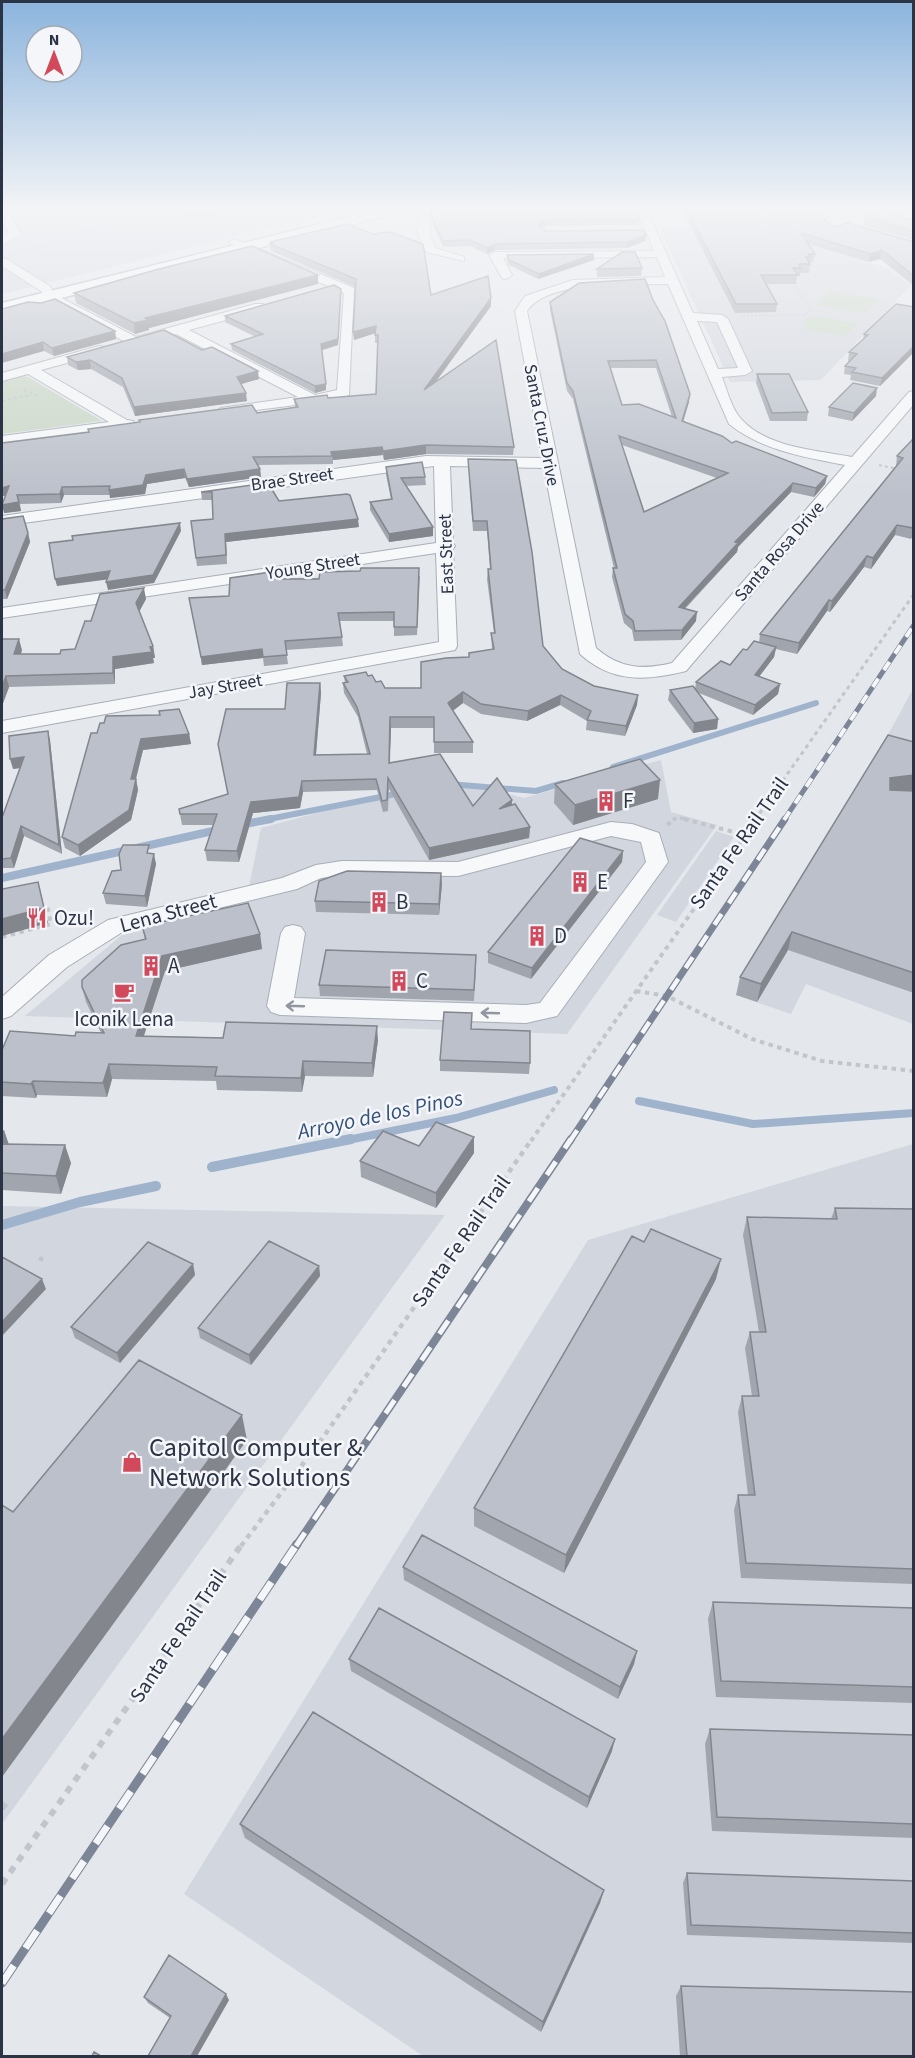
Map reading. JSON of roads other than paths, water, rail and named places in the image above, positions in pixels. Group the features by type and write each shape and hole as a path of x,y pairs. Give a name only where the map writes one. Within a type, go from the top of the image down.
{"main road":[{"path":"2,309 17,304"}],"street":[{"path":"76,304 134,341"},
{"path":"2,377 270,304"},
{"path":"207,414 336,396 344,392 349,304"},
{"name":"Santa Cruz Drive","path":"526,304 521,311 587,650 600,664 627,674"},
{"path":"682,304 734,421 749,435 771,444 855,462"},
{"path":"687,316 722,319 746,367 745,371 737,373 713,374"},
{"path":"177,329 314,399"},
{"path":"29,369 125,425"},
{"name":"Santa Rosa Drive","path":"627,674 653,674 679,667 914,395"},
{"path":"2,440 148,422"},
{"name":"East Street","path":"442,462 447,546 448,645"},
{"name":"Brae Street","path":"2,521 399,464 549,463"},
{"name":"Young Street","path":"2,613 447,546"},
{"name":"Jay Street","path":"2,727 448,645"},
{"name":"Lena Street","path":"2,1010 58,960 116,925 289,884 316,872 342,868 458,869 611,829 632,831 651,838 657,862 548,1010 526,1014 280,1006 293,933"}],"waterway":[{"path":"613,767 816,703"},
{"path":"449,784 536,791 563,783"},
{"path":"264,820 401,793"},
{"path":"240,825 271,819"},
{"path":"2,878 222,829"},
{"name":"Arroyo de los Pinos","path":"343,1141 456,1118 554,1090"},
{"name":"Arroyo de los Pinos","path":"639,1101 753,1124 914,1113"},
{"name":"Arroyo de los Pinos","path":"212,1167 351,1139"},
{"name":"Arroyo de los Pinos","path":"2,1225 80,1202 156,1186"}],"railway":[{"path":"784,820 914,625"},
{"path":"570,1141 785,819"},
{"path":"296,1546 571,1139"},
{"path":"2,1983 297,1544"}],"place":[{"name":"F","path":"606,801"},
{"name":"E","path":"580,882"},
{"name":"B","path":"379,902"},
{"name":"Ozu!","path":"37,918"},
{"name":"D","path":"537,936"},
{"name":"A","path":"151,966"},
{"name":"C","path":"399,981"},
{"name":"Iconik Lena","path":"124,992"},
{"name":"Capitol Computer & Network Solutions","path":"132,1462"}]}
